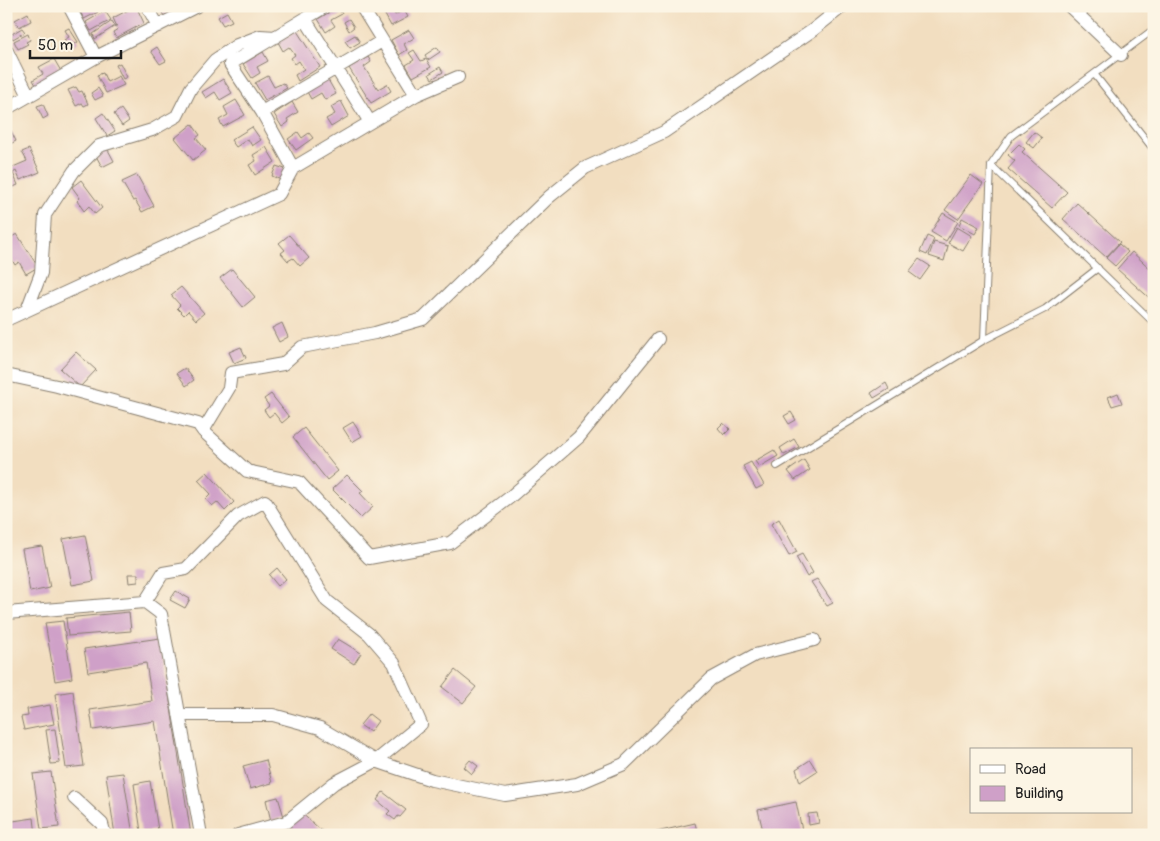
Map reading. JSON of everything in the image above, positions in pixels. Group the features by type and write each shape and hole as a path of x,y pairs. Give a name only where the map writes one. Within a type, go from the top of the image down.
{"street":[{"path":"69,6 96,57"},
{"path":"147,6 158,26"},
{"path":"6,108 96,57 197,6"},
{"path":"293,168 262,112 230,64 326,6"},
{"path":"361,6 416,95"},
{"path":"203,431 229,388 231,374 283,364 302,347 375,333 423,319 549,197 585,168 664,132 806,36 843,6"},
{"path":"1069,6 1121,55"},
{"path":"305,19 370,122"},
{"path":"27,310 41,273 45,215 74,171 99,146 152,130 177,116 191,88 215,60 237,45 260,36 276,37"},
{"path":"262,112 382,40"},
{"path":"6,49 29,96"},
{"path":"6,320 279,194 293,168 416,95 458,77"},
{"path":"6,375 58,386 198,424 203,431 247,471 299,482 369,558 450,543 509,498 579,437 658,339"},
{"path":"145,602 162,573 186,569 238,516 265,501 326,601 369,634 394,663 421,724 376,761 334,783 286,822 238,835"},
{"path":"6,613 145,602 160,614 202,835"},
{"path":"179,715 273,715 320,728 376,761 432,780 505,795 577,784 624,764 711,679 755,655 814,640"},
{"path":"74,798 102,824 105,835"}],"lane":[{"path":"984,340 991,165 1010,136 1154,29"},
{"path":"1094,75 1154,150"},
{"path":"991,165 1154,323"},
{"path":"777,466 984,340 1045,309 1098,268"}],"building":[{"path":"77,6 95,6 98,12 84,19"},
{"path":"136,6 144,23 116,38 113,32 118,29 113,18"},
{"path":"158,6 181,6 164,16"},
{"path":"338,7 342,14 331,20 335,26 326,32 318,19"},
{"path":"392,9 395,15 404,10 408,17 391,26 384,13"},
{"path":"105,11 111,20 91,31 86,22"},
{"path":"227,12 232,21 223,25 218,17"},
{"path":"28,13 31,21 19,27 15,20"},
{"path":"349,19 354,27 349,31 344,22"},
{"path":"112,21 115,26 95,39 93,34"},
{"path":"22,28 25,32 13,39 10,35"},
{"path":"69,28 78,42 69,48 64,40 69,37 65,30"},
{"path":"409,30 414,38 404,44 407,50 399,55 391,40"},
{"path":"297,31 320,67 298,81 295,75 304,69 299,61 295,64 291,58 295,55 289,47 283,51 278,42"},
{"path":"28,34 30,40 26,42 28,44 18,49 14,41"},
{"path":"355,35 360,42 350,48 345,41"},
{"path":"157,47 166,61 160,64 151,51"},
{"path":"437,47 440,52 428,60 425,55"},
{"path":"414,50 421,61 426,59 431,67 413,77 406,65 414,60 409,53"},
{"path":"263,52 268,61 257,67 260,73 252,78 243,64"},
{"path":"368,57 371,62 364,67 378,89 387,84 391,91 371,103 349,68"},
{"path":"54,59 62,73 54,74 36,85 33,80 43,74 39,67"},
{"path":"120,63 127,77 123,79 116,65"},
{"path":"440,67 443,72 432,79 429,74"},
{"path":"103,73 107,82 119,76 124,85 106,93 97,75"},
{"path":"268,76 274,87 283,83 287,88 265,100 255,83"},
{"path":"327,78 336,94 325,100 321,93 311,99 306,90"},
{"path":"223,79 232,93 220,100 215,92 206,98 202,92"},
{"path":"76,87 79,92 82,91 88,104 84,106 82,103 76,106 68,90"},
{"path":"98,88 103,96 95,100 91,93"},
{"path":"236,100 245,115 223,127 219,120 228,115 224,107"},
{"path":"341,101 349,116 331,127 326,119 335,114 331,107"},
{"path":"292,102 298,112 287,119 289,122 282,127 274,114"},
{"path":"43,104 48,116 43,119 37,106"},
{"path":"121,109 129,121 122,126 114,114"},
{"path":"103,113 115,131 107,136 96,118"},
{"path":"192,124 200,135 196,138 206,150 193,160 175,138"},
{"path":"252,127 261,140 252,146 248,139 236,147 231,140"},
{"path":"11,131 16,141 6,146 6,134"},
{"path":"298,132 302,138 309,133 313,138 296,150 288,139"},
{"path":"1034,132 1042,138 1034,148 1026,142"},
{"path":"1019,144 1025,149 1022,152 1067,192 1052,208 1008,169 1015,161 1008,155"},
{"path":"266,147 275,162 255,175 249,165 256,161 253,155"},
{"path":"107,148 114,161 102,167 95,154"},
{"path":"29,149 40,172 20,180 16,171 13,173 18,185 6,190 6,170 27,161 22,152"},
{"path":"276,166 285,169 281,180 272,176"},
{"path":"137,175 154,206 142,212 122,182"},
{"path":"971,175 983,184 958,219 945,210"},
{"path":"81,180 102,208 95,214 89,206 84,211 77,201 80,198 72,187"},
{"path":"1077,203 1120,242 1106,257 1063,219"},
{"path":"943,213 958,222 946,241 931,232"},
{"path":"962,218 979,227 975,234 959,225"},
{"path":"957,227 972,236 963,251 948,243"},
{"path":"17,234 38,267 26,274 19,262 15,265 6,250 6,240"},
{"path":"289,235 309,258 300,266 293,258 288,261 281,253 285,250 279,243"},
{"path":"927,236 934,239 927,255 920,252"},
{"path":"934,242 948,246 944,261 929,256"},
{"path":"1119,244 1128,252 1115,266 1106,258"},
{"path":"1132,252 1154,272 1154,302 1117,269"},
{"path":"919,259 930,266 920,280 909,272"},
{"path":"232,269 255,297 243,307 220,278"},
{"path":"181,287 204,313 196,320 188,311 184,315 177,308 180,305 171,295"},
{"path":"282,323 288,337 279,342 272,328"},
{"path":"241,347 246,358 234,363 229,352"},
{"path":"76,352 96,370 80,387 60,369"},
{"path":"185,368 194,380 186,386 177,373"},
{"path":"886,383 889,389 874,398 871,393"},
{"path":"1118,393 1122,403 1112,406 1108,397"},
{"path":"271,394 289,417 282,423 274,413 269,417 264,410 269,406 264,399"},
{"path":"791,412 796,420 789,424 784,416"},
{"path":"353,422 362,436 352,442 343,428"},
{"path":"723,423 730,429 724,435 718,428"},
{"path":"304,428 338,471 327,480 293,437"},
{"path":"794,439 799,447 784,455 780,448"},
{"path":"774,450 778,456 759,467 755,461"},
{"path":"804,460 810,470 795,480 788,471"},
{"path":"751,462 764,485 756,489 743,466"},
{"path":"207,472 234,502 225,511 217,502 212,506 206,499 211,494 198,480"},
{"path":"347,475 363,491 360,493 373,507 361,518 332,489"},
{"path":"779,519 797,552 789,556 771,524"},
{"path":"85,535 94,581 72,585 63,539"},
{"path":"42,546 50,588 30,592 22,549"},
{"path":"802,554 813,573 807,577 796,557"},
{"path":"277,568 286,579 278,586 269,575"},
{"path":"128,574 138,574 138,582 129,583"},
{"path":"817,579 833,603 827,606 811,582"},
{"path":"176,591 190,599 185,608 170,600"},
{"path":"129,612 131,631 68,636 66,618"},
{"path":"63,621 72,678 55,681 45,623"},
{"path":"160,638 191,835 173,835 155,721 93,730 90,710 152,701 146,663 88,672 84,649"},
{"path":"338,639 361,653 354,664 331,649"},
{"path":"455,670 476,687 463,703 442,687"},
{"path":"73,691 84,766 66,768 55,694"},
{"path":"50,705 54,724 24,730 21,717 28,716 27,709"},
{"path":"369,714 378,721 370,732 360,725"},
{"path":"55,729 60,763 51,764 46,730"},
{"path":"266,760 272,783 250,789 243,766"},
{"path":"470,760 478,766 472,774 464,767"},
{"path":"810,760 817,771 800,782 796,769"},
{"path":"51,772 59,827 41,829 33,774"},
{"path":"123,773 133,835 115,835 106,775"},
{"path":"150,781 158,830 141,832 134,784"},
{"path":"383,792 406,810 395,820 387,814 390,811 377,800"},
{"path":"278,797 284,817 271,821 266,800"},
{"path":"796,802 803,835 764,835 758,810"},
{"path":"301,813 327,835 297,835 289,827"},
{"path":"817,813 819,823 809,825 808,814"},
{"path":"34,818 36,835 6,835 6,822"},
{"path":"695,823 698,835 648,835 648,834"}]}
